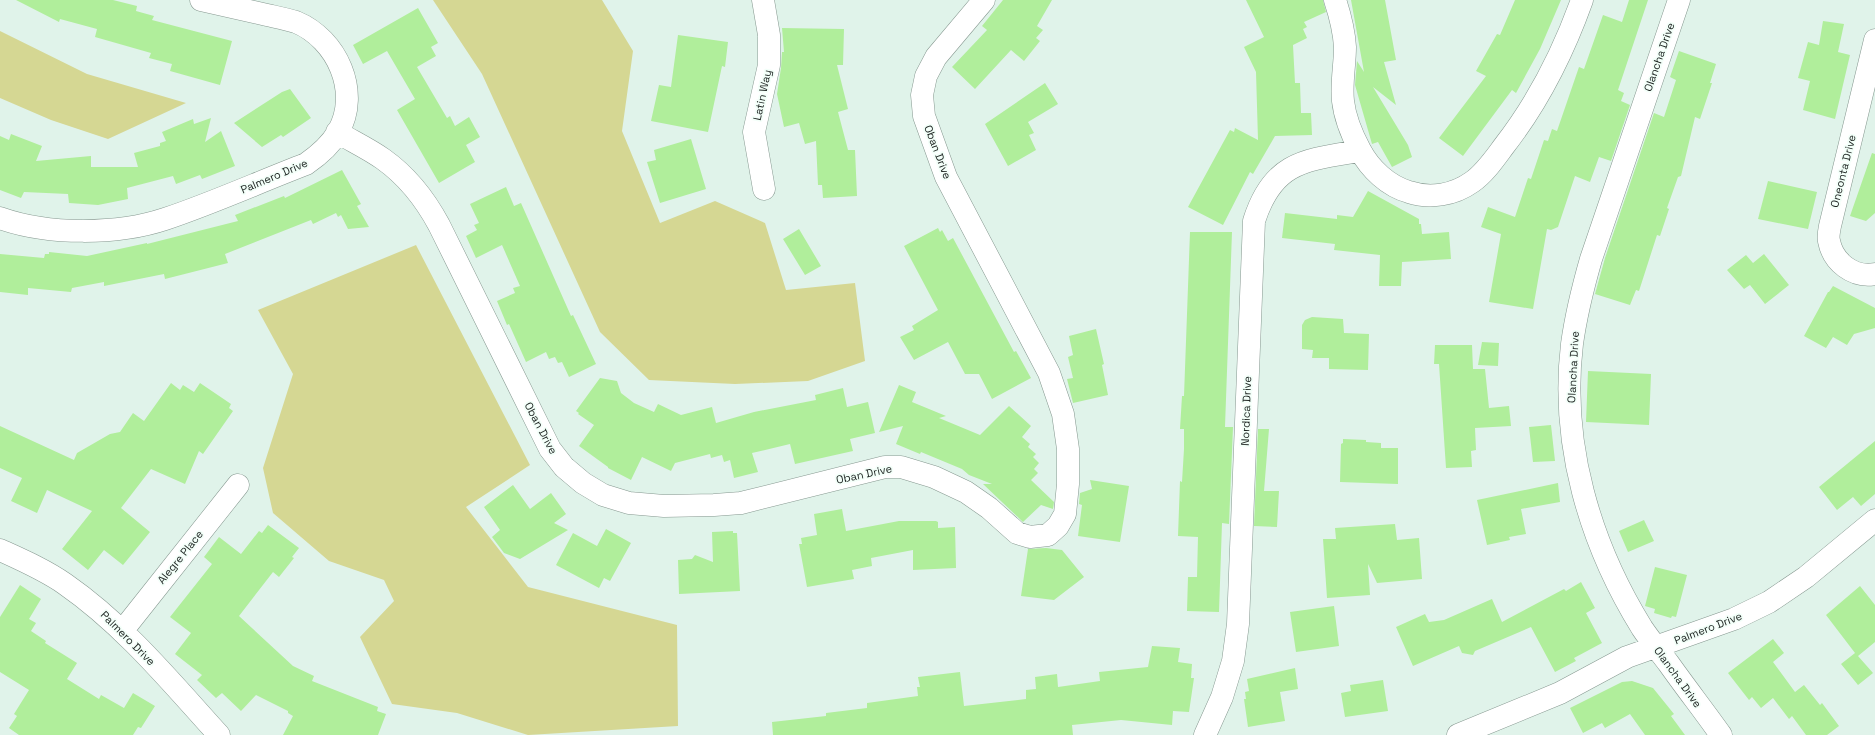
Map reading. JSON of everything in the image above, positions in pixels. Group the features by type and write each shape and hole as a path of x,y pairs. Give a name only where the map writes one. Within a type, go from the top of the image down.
{"street":[{"name":"Palmero Drive","path":"0,218 44,228 79,231 119,228 164,219 306,164 325,150 337,132 345,109 346,87 341,66 331,48 315,33 296,22 201,0"},
{"name":"Latin Way","path":"763,0 769,35 768,65 754,132 764,189"},
{"name":"Oban Drive","path":"337,132 383,158 408,180 427,203 550,448 564,467 583,483 603,495 629,503 664,506 714,505 741,502 884,467 901,467 934,476 966,492 989,508 1018,534 1035,538 1048,535 1058,526 1065,514 1068,484 1068,449 1063,414 1049,373 946,177 924,116 922,95 926,76 936,57 984,0"},
{"path":"1335,0 1342,21 1345,47 1343,101 1349,128 1360,151 1380,176 1399,189 1419,195 1438,196 1455,191 1473,182 1522,123 1552,74 1571,32 1582,0"},
{"name":"Olancha Drive","path":"1679,0 1591,258 1579,302 1572,346 1570,390 1573,442 1583,493 1596,536 1616,584 1643,629 1721,735"},
{"name":"Oneonta Drive","path":"1875,40 1830,226 1829,240 1834,255 1842,266 1856,273 1875,274"},
{"name":"Nordica Drive","path":"1205,735 1224,690 1233,661 1238,624 1254,221 1260,202 1270,184 1286,170 1316,158 1360,151"},
{"name":"Alegre Place","path":"122,630 238,485"},
{"name":"Palmero Drive","path":"1458,735 1560,693 1627,657 1734,619 1769,602 1806,577 1875,520"},
{"name":"Palmero Drive","path":"0,550 27,562 64,583 103,613 122,630 219,735"}],"green space":[{"path":"433,0 602,0 633,51 622,131 660,223 715,201 765,223 786,290 855,283 865,361 808,381 735,384 649,380 600,332 482,74"},
{"path":"0,31 87,74 186,103 108,139 51,120 0,98"},
{"path":"416,245 530,465 466,507 528,587 677,625 678,726 528,735 457,713 392,704 360,637 394,601 384,580 329,561 273,513 263,468 293,374 258,310"}],"building":[{"path":"16,0 113,0 137,6 136,11 154,16 152,20 232,41 220,85 170,71 172,64 149,58 151,53 95,37 97,29 60,19 59,22"},
{"path":"1003,0 1052,0 1037,26 1043,30 1036,38 1040,41 1024,61 1011,50 975,89 952,67 987,30 982,26"},
{"path":"1246,0 1323,0 1326,12 1304,22 1307,27 1303,29 1307,38 1293,45 1295,83 1300,83 1301,113 1311,113 1312,135 1275,136 1253,174 1250,172 1223,225 1188,207 1230,130 1234,132 1235,128 1258,140 1256,72 1244,47 1264,37"},
{"path":"1351,0 1385,0 1396,60 1384,62 1396,105 1373,87 1408,145 1412,157 1392,167 1378,142 1372,144 1355,85 1357,61 1364,72"},
{"path":"1515,0 1561,0 1540,49 1516,93 1512,90 1463,156 1439,138 1486,76 1476,71 1497,34 1500,35"},
{"path":"1629,0 1648,0 1618,90 1624,93 1621,101 1630,105 1611,161 1599,157 1590,182 1575,176 1558,227 1551,230 1547,229 1533,309 1489,302 1501,234 1481,227 1488,207 1515,217 1528,178 1531,179 1544,140 1548,141 1552,129 1557,131 1579,67 1584,69 1603,15 1622,22"},
{"path":"418,8 438,43 431,47 436,56 417,67 447,118 450,116 455,126 469,117 480,137 466,145 475,162 439,183 397,110 415,99 387,51 363,64 353,45"},
{"path":"1823,21 1844,24 1838,52 1850,55 1835,119 1803,110 1810,81 1798,78 1808,42 1819,45"},
{"path":"782,28 844,29 843,65 837,65 848,109 838,112 848,150 855,150 857,196 823,198 822,185 818,185 816,141 805,144 799,123 784,127 777,94 782,52 784,52"},
{"path":"678,35 728,42 725,67 722,66 708,132 651,121 659,85 671,87"},
{"path":"1679,51 1716,64 1710,83 1712,83 1700,119 1695,117 1681,176 1678,177 1667,208 1669,209 1660,236 1657,235 1639,291 1636,290 1630,305 1595,294 1605,258 1654,113 1664,117 1676,80 1670,77"},
{"path":"1045,83 1058,104 1028,122 1034,133 1029,135 1036,150 1008,166 985,124"},
{"path":"290,89 311,118 283,137 281,135 262,147 234,123 282,92"},
{"path":"211,118 205,142 221,131 235,166 202,179 200,175 176,184 173,176 127,188 128,199 98,205 69,203 68,194 24,192 21,198 0,190 0,136 9,140 11,134 42,146 36,161 91,156 91,167 138,167 134,153 160,146 160,143 166,141 162,132 193,119 194,124"},
{"path":"691,139 706,189 660,203 647,162 656,160 654,150"},
{"path":"1872,153 1875,154 1875,213 1866,221 1850,216"},
{"path":"342,170 361,204 357,206 369,227 348,229 341,215 338,217 336,213 313,224 311,220 225,254 228,263 165,279 164,274 104,286 104,282 72,288 71,292 28,288 28,295 0,292 0,254 44,258 45,254 49,254 49,252 87,256 147,244 238,221 235,215 284,196 285,198"},
{"path":"1768,181 1817,192 1808,229 1758,219"},
{"path":"506,187 514,206 521,203 571,316 573,315 596,364 569,377 562,362 558,363 555,357 549,359 546,352 526,362 509,324 507,325 497,301 515,293 513,288 520,286 502,245 476,258 466,236 477,230 474,225 479,223 470,204"},
{"path":"1368,191 1419,219 1422,234 1449,232 1451,259 1402,262 1401,286 1379,286 1380,255 1334,250 1335,244 1282,238 1285,213 1337,219 1337,215 1353,217"},
{"path":"938,228 940,232 942,230 948,241 953,238 1014,352 1016,351 1031,378 992,399 979,374 965,374 948,342 914,360 900,337 914,330 912,326 938,310 904,246"},
{"path":"799,229 821,266 805,275 783,239"},
{"path":"1190,232 1232,232 1225,427 1233,427 1229,524 1222,523 1219,612 1187,611 1188,577 1197,577 1198,537 1178,536 1180,481 1182,482 1184,449 1184,429 1180,429 1182,396 1184,396"},
{"path":"1764,254 1789,285 1765,304 1750,285 1744,289 1727,270 1746,255 1753,263"},
{"path":"1833,286 1875,308 1875,328 1854,334 1847,345 1833,337 1826,348 1804,336 1828,292"},
{"path":"1312,317 1343,319 1344,333 1369,334 1368,370 1329,369 1329,358 1312,358 1313,350 1302,349 1302,325 1305,320"},
{"path":"1096,329 1104,364 1102,365 1108,395 1073,403 1067,379 1073,378 1068,357 1073,355 1069,336"},
{"path":"1482,342 1499,343 1498,366 1478,365"},
{"path":"1435,345 1472,345 1473,369 1485,369 1489,408 1509,406 1511,426 1475,428 1476,450 1471,451 1472,467 1446,468 1439,364 1434,364"},
{"path":"1588,371 1651,374 1649,425 1586,422"},
{"path":"600,378 617,381 621,393 634,403 654,412 658,404 681,415 712,407 716,423 754,412 816,400 815,395 843,388 847,407 868,402 875,433 850,439 853,451 795,464 790,444 752,453 758,472 734,478 730,460 724,462 722,455 711,458 710,454 675,463 671,471 642,457 631,480 608,468 579,446 594,425 576,411"},
{"path":"171,383 180,390 183,385 194,392 200,383 231,404 229,408 233,411 203,454 199,451 185,484 151,469 121,508 150,532 123,565 104,550 88,570 62,549 92,511 47,490 37,513 11,501 22,478 0,468 0,426 74,460 77,453 110,434 120,432 133,413 144,421"},
{"path":"899,385 916,392 912,402 946,416 939,418 980,435 1009,406 1031,426 1022,437 1030,444 1028,447 1036,454 1033,457 1039,463 1034,469 1038,473 1031,480 1054,502 1053,509 1041,505 1023,522 983,484 992,484 969,475 962,469 921,452 920,454 896,444 903,426 879,432"},
{"path":"1551,425 1555,461 1533,462 1529,427"},
{"path":"1258,429 1269,429 1264,491 1279,491 1277,527 1254,526"},
{"path":"1343,439 1366,440 1366,442 1381,443 1381,448 1398,448 1398,484 1340,482 1341,444 1343,443"},
{"path":"1875,441 1875,494 1861,506 1853,497 1837,510 1819,487"},
{"path":"1090,480 1129,486 1120,542 1078,536 1082,505 1079,504 1080,493 1092,489"},
{"path":"1558,483 1560,502 1521,509 1526,534 1509,537 1510,540 1487,545 1477,500"},
{"path":"513,485 530,509 551,493 566,514 554,523 568,530 520,559 504,553 492,537 500,530 484,507"},
{"path":"842,509 846,531 899,521 936,521 938,522 938,528 955,527 956,568 913,570 913,550 871,558 872,566 852,570 854,579 807,587 799,544 802,544 801,538 817,535 814,514"},
{"path":"1644,520 1654,541 1628,552 1619,531"},
{"path":"1395,524 1397,540 1419,538 1422,579 1377,583 1368,564 1370,595 1327,598 1323,539 1336,539 1335,528"},
{"path":"268,525 299,548 292,557 294,558 279,577 273,572 239,616 293,666 314,676 312,681 378,707 377,711 386,714 378,735 283,735 293,716 288,713 288,711 256,695 241,711 222,693 216,698 197,680 202,675 175,654 191,633 170,617 212,564 204,557 219,537 241,554 259,531 262,533"},
{"path":"606,529 631,543 610,581 604,578 599,588 556,565 573,533 597,546"},
{"path":"733,531 733,533 737,533 740,591 679,594 678,560 692,559 695,555 713,562 712,532"},
{"path":"1046,548 1062,550 1084,577 1054,600 1021,596 1028,549"},
{"path":"1655,567 1687,575 1676,617 1672,616 1671,618 1654,613 1655,609 1645,606"},
{"path":"1581,582 1595,608 1586,613 1602,643 1574,658 1576,661 1555,672 1531,627 1475,651 1473,655 1462,653 1459,646 1413,666 1396,627 1425,614 1429,622 1444,620 1492,599 1502,622 1564,589 1566,591"},
{"path":"20,585 41,599 29,619 36,623 31,631 46,641 45,643 77,663 67,679 99,699 101,695 124,708 133,693 155,706 141,728 138,727 133,735 19,735 9,728 17,716 14,714 29,690 0,672 0,617"},
{"path":"1860,586 1875,605 1875,642 1858,656 1873,673 1858,685 1841,664 1855,653 1826,615"},
{"path":"1334,606 1339,646 1296,652 1290,612"},
{"path":"1773,639 1784,653 1773,662 1795,692 1804,685 1820,705 1822,703 1839,726 1827,735 1806,735 1792,716 1789,719 1773,698 1761,708 1752,697 1749,700 1728,673"},
{"path":"1152,646 1180,648 1178,662 1192,664 1191,678 1194,678 1189,712 1173,711 1172,725 1121,720 1072,725 1073,735 773,735 772,722 826,716 826,713 867,708 867,703 918,696 917,687 920,687 918,677 960,672 964,706 1026,699 1026,690 1036,689 1035,677 1057,674 1058,687 1100,681 1099,672 1148,667"},
{"path":"1295,668 1298,689 1280,692 1285,721 1248,727 1244,699 1246,699 1245,692 1249,691 1247,679"},
{"path":"1383,680 1388,711 1345,717 1341,693 1351,691 1350,685"},
{"path":"1632,681 1653,688 1674,714 1671,716 1685,735 1645,735 1630,714 1605,728 1602,723 1583,733 1570,708 1622,682"}]}
